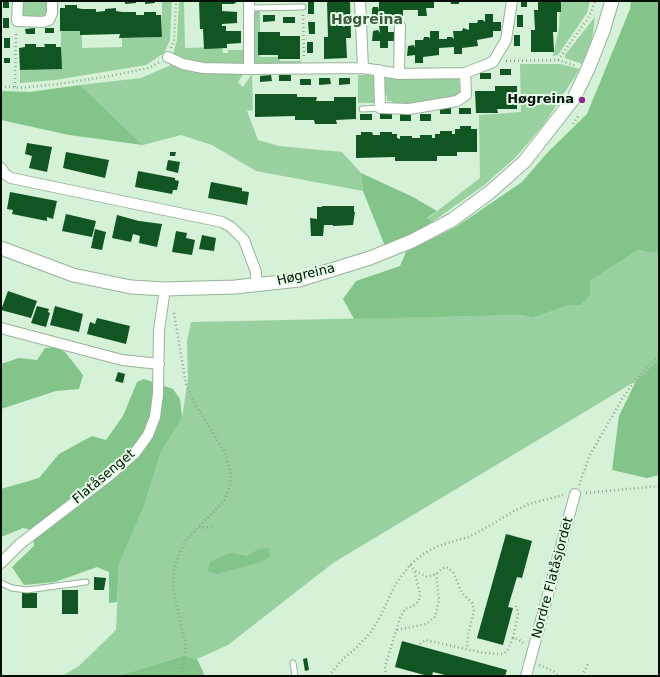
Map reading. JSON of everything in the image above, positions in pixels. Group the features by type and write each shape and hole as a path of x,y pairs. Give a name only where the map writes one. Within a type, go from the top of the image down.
{"street":[{"path":"18,1 17,21 43,22 49,20 52,13 52,1"},
{"path":"360,1 362,68"},
{"path":"168,57 184,64 203,68 362,68 400,74 465,73 494,62 506,40 512,1"},
{"name":"Høgreina","path":"1,248 73,275 131,287 165,289 256,285 299,280 370,258 412,241 452,220 490,192 524,162 574,98 588,69 603,31 612,1"},
{"path":"249,69 250,4"},
{"path":"400,26 400,74"},
{"path":"379,70 380,108 409,109 457,101 466,95 465,73"},
{"path":"1,168 5,174 11,178 222,222 231,227 244,240 254,265 256,285"},
{"name":"Flatåsenget","path":"1,563 20,544 110,475 135,453 148,435 155,417 159,364 159,330 165,289"},
{"path":"1,328 122,360 159,364"},
{"name":"Nordre Flatåsjordet","path":"526,676 575,494"}],"lane":[{"path":"250,4 303,7"},
{"path":"362,109 380,108"},
{"path":"1,583 12,588 27,590 86,582"},
{"path":"293,663 295,676"}],"path":[{"path":"1,86 15,87 58,84 110,76 148,68 168,57 174,40 176,1"},
{"path":"558,60 589,17 595,1"},
{"path":"303,7 304,68"},
{"path":"15,87 17,21"},
{"path":"494,62 558,60 588,69"},
{"path":"573,124 580,112"},
{"path":"173,308 186,384 196,406 226,454 230,466 230,486 224,501 186,540 179,554 173,577 173,590 186,646 181,676"},
{"path":"575,494 590,455 604,428 637,378 659,356"},
{"path":"329,676 341,661 371,632 395,585 410,565 423,554 438,546 468,537 529,504 562,495 659,486"},
{"path":"198,527 214,528"},
{"path":"410,565 414,570 424,576 436,574 444,567 451,569 462,592 473,607 474,613 468,635 467,648"},
{"path":"386,676 386,666 403,612 407,608 416,605 420,594 414,570"},
{"path":"397,630 426,624 435,618 439,600 436,574"},
{"path":"420,644 425,640 467,648 484,653 502,654 507,651 513,638 518,614 516,606"},
{"path":"513,638 518,639 526,647"},
{"path":"530,662 544,666 559,676"},
{"path":"582,676 588,664"}],"green space":[{"path":"21,1 48,1 46,5 49,7 49,11 45,17 21,17"},
{"path":"162,1 172,1 170,40 164,53 146,65 55,80 20,83 20,69 61,69 61,31 82,30 82,48 122,47 122,38 162,37"},
{"path":"179,1 184,1 185,48 222,47 223,53 228,53 228,50 246,50 246,65 220,66 184,60 173,54 177,40"},
{"path":"560,1 590,1 587,13 558,55 553,56 559,28"},
{"path":"631,1 659,1 659,251 652,253 638,250 590,281 590,296 581,305 566,306 534,318 522,315 354,319 343,299 356,281 400,266 406,252 456,227 522,182 548,152 587,114 630,9"},
{"path":"260,10 260,57 280,57 280,61 301,61 302,66 253,66 253,12"},
{"path":"595,17 592,40 582,64 565,58 565,55"},
{"path":"520,64 560,64 580,69 544,124 516,157 483,186 432,222 427,219 480,178 479,115 521,112"},
{"path":"171,65 216,73 244,73 238,82 243,87 252,74 253,110 247,111 258,140 279,146 342,152 361,173 363,191 256,171 212,145 181,135 143,145 80,85 141,78"},
{"path":"358,75 374,75 375,103 358,103"},
{"path":"459,77 460,94 455,98 392,106 392,101 387,101 387,96 383,95 384,78"},
{"path":"80,85 143,145 69,135 1,120 1,91 30,92"},
{"path":"361,173 413,197 437,211 427,218 432,222 409,237 385,246 363,191"},
{"path":"638,250 652,253 659,251 659,359 636,381 333,563 228,645 197,659 183,656 118,676 62,676 79,666 116,630 119,564 144,506 161,452 182,418 188,379 187,341 191,322 522,315 535,318 566,306 581,305 590,296 590,281"},
{"path":"55,347 65,352 83,375 79,389 56,391 1,409 1,364 19,358 37,360 45,348"},
{"path":"659,359 659,475 647,478 612,470 619,416 636,381"},
{"path":"144,379 173,389 180,399 182,418 161,452 144,506 119,564 117,602 109,603 109,572 97,567 55,582 24,585 12,567 34,546 32,530 23,528 1,537 1,489 39,478 59,454 92,436 106,440 123,416 137,382"},
{"path":"268,548 270,556 261,562 217,574 208,571 210,562 230,553 248,556 258,549"},
{"path":"183,656 197,659 205,676 118,676"}],"building":[{"path":"3,1 9,1 9,8 3,8"},
{"path":"125,1 136,1 136,3 125,4"},
{"path":"145,1 155,1 155,3 145,4"},
{"path":"199,1 236,1 236,3 233,4 222,4 222,11 237,12 237,23 222,24 222,26 226,26 226,31 241,31 241,43 227,44 227,48 204,49 203,29 200,29"},
{"path":"327,1 350,1 351,38 346,38 347,58 324,59 324,37 328,37"},
{"path":"434,1 434,8 426,8 427,16 418,16 418,10 403,10 403,16 388,19 388,32 396,32 396,41 388,41 388,48 380,48 380,41 372,41 373,31 378,30 380,33 379,17 372,17 372,9 373,7 378,7 379,11 379,2"},
{"path":"450,1 459,1 459,4 451,4"},
{"path":"521,1 527,1 527,7 521,7"},
{"path":"538,1 561,1 561,12 557,12 557,32 553,32 554,52 531,52 531,30 535,30 534,10 538,10"},
{"path":"308,2 314,2 314,14 308,14"},
{"path":"65,5 77,5 77,8 82,9 96,9 96,12 116,8 116,11 136,12 136,15 144,15 144,12 156,12 156,15 161,15 162,37 119,38 120,34 80,35 80,31 60,31 60,8 65,8"},
{"path":"485,14 493,14 493,22 501,22 501,31 493,31 493,37 477,40 478,46 462,48 462,54 454,54 454,47 439,48 439,55 423,57 423,63 415,63 415,55 407,56 408,46 414,45 415,48 415,40 423,40 424,37 429,37 430,39 430,31 439,31 439,39 447,39 447,37 452,37 454,39 453,31 462,31 463,28 469,30 469,23 477,23 478,20 483,20 485,22"},
{"path":"263,15 275,15 275,21 263,22"},
{"path":"517,15 523,15 523,27 517,27"},
{"path":"283,17 295,17 295,23 283,23"},
{"path":"3,18 9,18 9,28 3,28"},
{"path":"308,22 315,22 315,34 309,34"},
{"path":"35,28 35,34 26,34 25,29"},
{"path":"45,28 54,28 54,33 45,33"},
{"path":"258,32 280,32 280,36 300,36 300,59 278,59 278,55 258,55"},
{"path":"514,35 520,35 520,46 514,46"},
{"path":"4,38 10,38 10,48 4,48"},
{"path":"307,42 313,42 313,53 307,53"},
{"path":"25,44 36,44 36,47 45,47 44,44 56,44 56,47 61,47 62,69 20,70 19,48 25,47"},
{"path":"4,58 10,58 10,63 4,63"},
{"path":"500,69 511,69 511,75 500,75"},
{"path":"480,73 491,73 491,79 480,79"},
{"path":"271,75 272,81 260,82 260,76"},
{"path":"279,75 291,75 291,81 279,81"},
{"path":"319,78 330,78 331,84 319,85"},
{"path":"339,78 350,78 350,84 339,85"},
{"path":"300,79 311,79 311,85 300,85"},
{"path":"495,86 517,86 517,109 497,109 498,113 476,113 475,91 495,91"},
{"path":"255,94 297,94 297,97 317,97 316,101 334,101 334,97 356,97 356,119 336,120 337,124 315,124 314,120 295,120 295,116 255,117"},
{"path":"440,108 451,108 451,114 440,114"},
{"path":"459,108 471,108 471,114 459,114"},
{"path":"380,113 392,113 392,119 380,119"},
{"path":"360,114 372,114 372,120 360,120"},
{"path":"400,114 411,115 411,121 400,121"},
{"path":"420,114 431,114 431,121 420,121"},
{"path":"460,126 471,126 471,129 477,129 477,152 457,152 457,156 437,156 437,161 395,161 395,157 356,158 356,135 361,135 361,132 372,132 373,135 380,135 380,132 392,132 392,134 397,134 397,138 400,139 400,136 420,138 420,135 432,135 432,138 435,138 435,134 440,134 440,131 452,131 452,134 455,134 455,129 460,129"},
{"path":"27,143 52,147 47,172 29,168 32,156 25,154"},
{"path":"66,152 109,160 105,178 63,168"},
{"path":"170,152 176,152 175,156 170,156"},
{"path":"168,160 180,162 178,173 166,170"},
{"path":"138,171 175,178 175,180 179,181 177,190 173,190 172,194 135,187"},
{"path":"211,182 242,188 242,191 249,192 247,205 208,198"},
{"path":"10,192 57,201 53,219 47,217 47,221 12,214 13,210 7,209"},
{"path":"354,206 355,212 353,225 324,225 323,236 311,236 310,218 317,219 317,207"},
{"path":"66,214 96,221 92,237 62,231"},
{"path":"117,215 139,221 162,224 157,247 139,243 140,236 133,234 131,242 112,238"},
{"path":"95,229 106,232 102,250 91,248"},
{"path":"176,231 187,233 186,238 195,240 192,255 172,252"},
{"path":"202,235 216,238 214,251 199,249"},
{"path":"8,291 37,301 31,318 1,310"},
{"path":"37,306 49,309 48,312 50,313 46,327 31,323"},
{"path":"55,306 83,314 79,332 50,325"},
{"path":"97,318 130,326 126,344 87,334 90,322 95,324"},
{"path":"118,372 125,374 123,383 115,381"},
{"path":"506,534 532,541 522,578 517,577 508,607 513,608 503,645 477,638"},
{"path":"94,577 106,578 104,590 94,590"},
{"path":"62,590 78,590 78,614 62,614"},
{"path":"22,593 37,593 37,608 22,608"},
{"path":"402,641 507,670 505,676 449,676 433,672 432,676 428,676 395,667"},
{"path":"307,658 309,670 305,671 303,659"}],"place":[{"name":"Høgreina","path":"582,100"}],"district":[{"name":"Høgreina","path":"367,20"}]}
